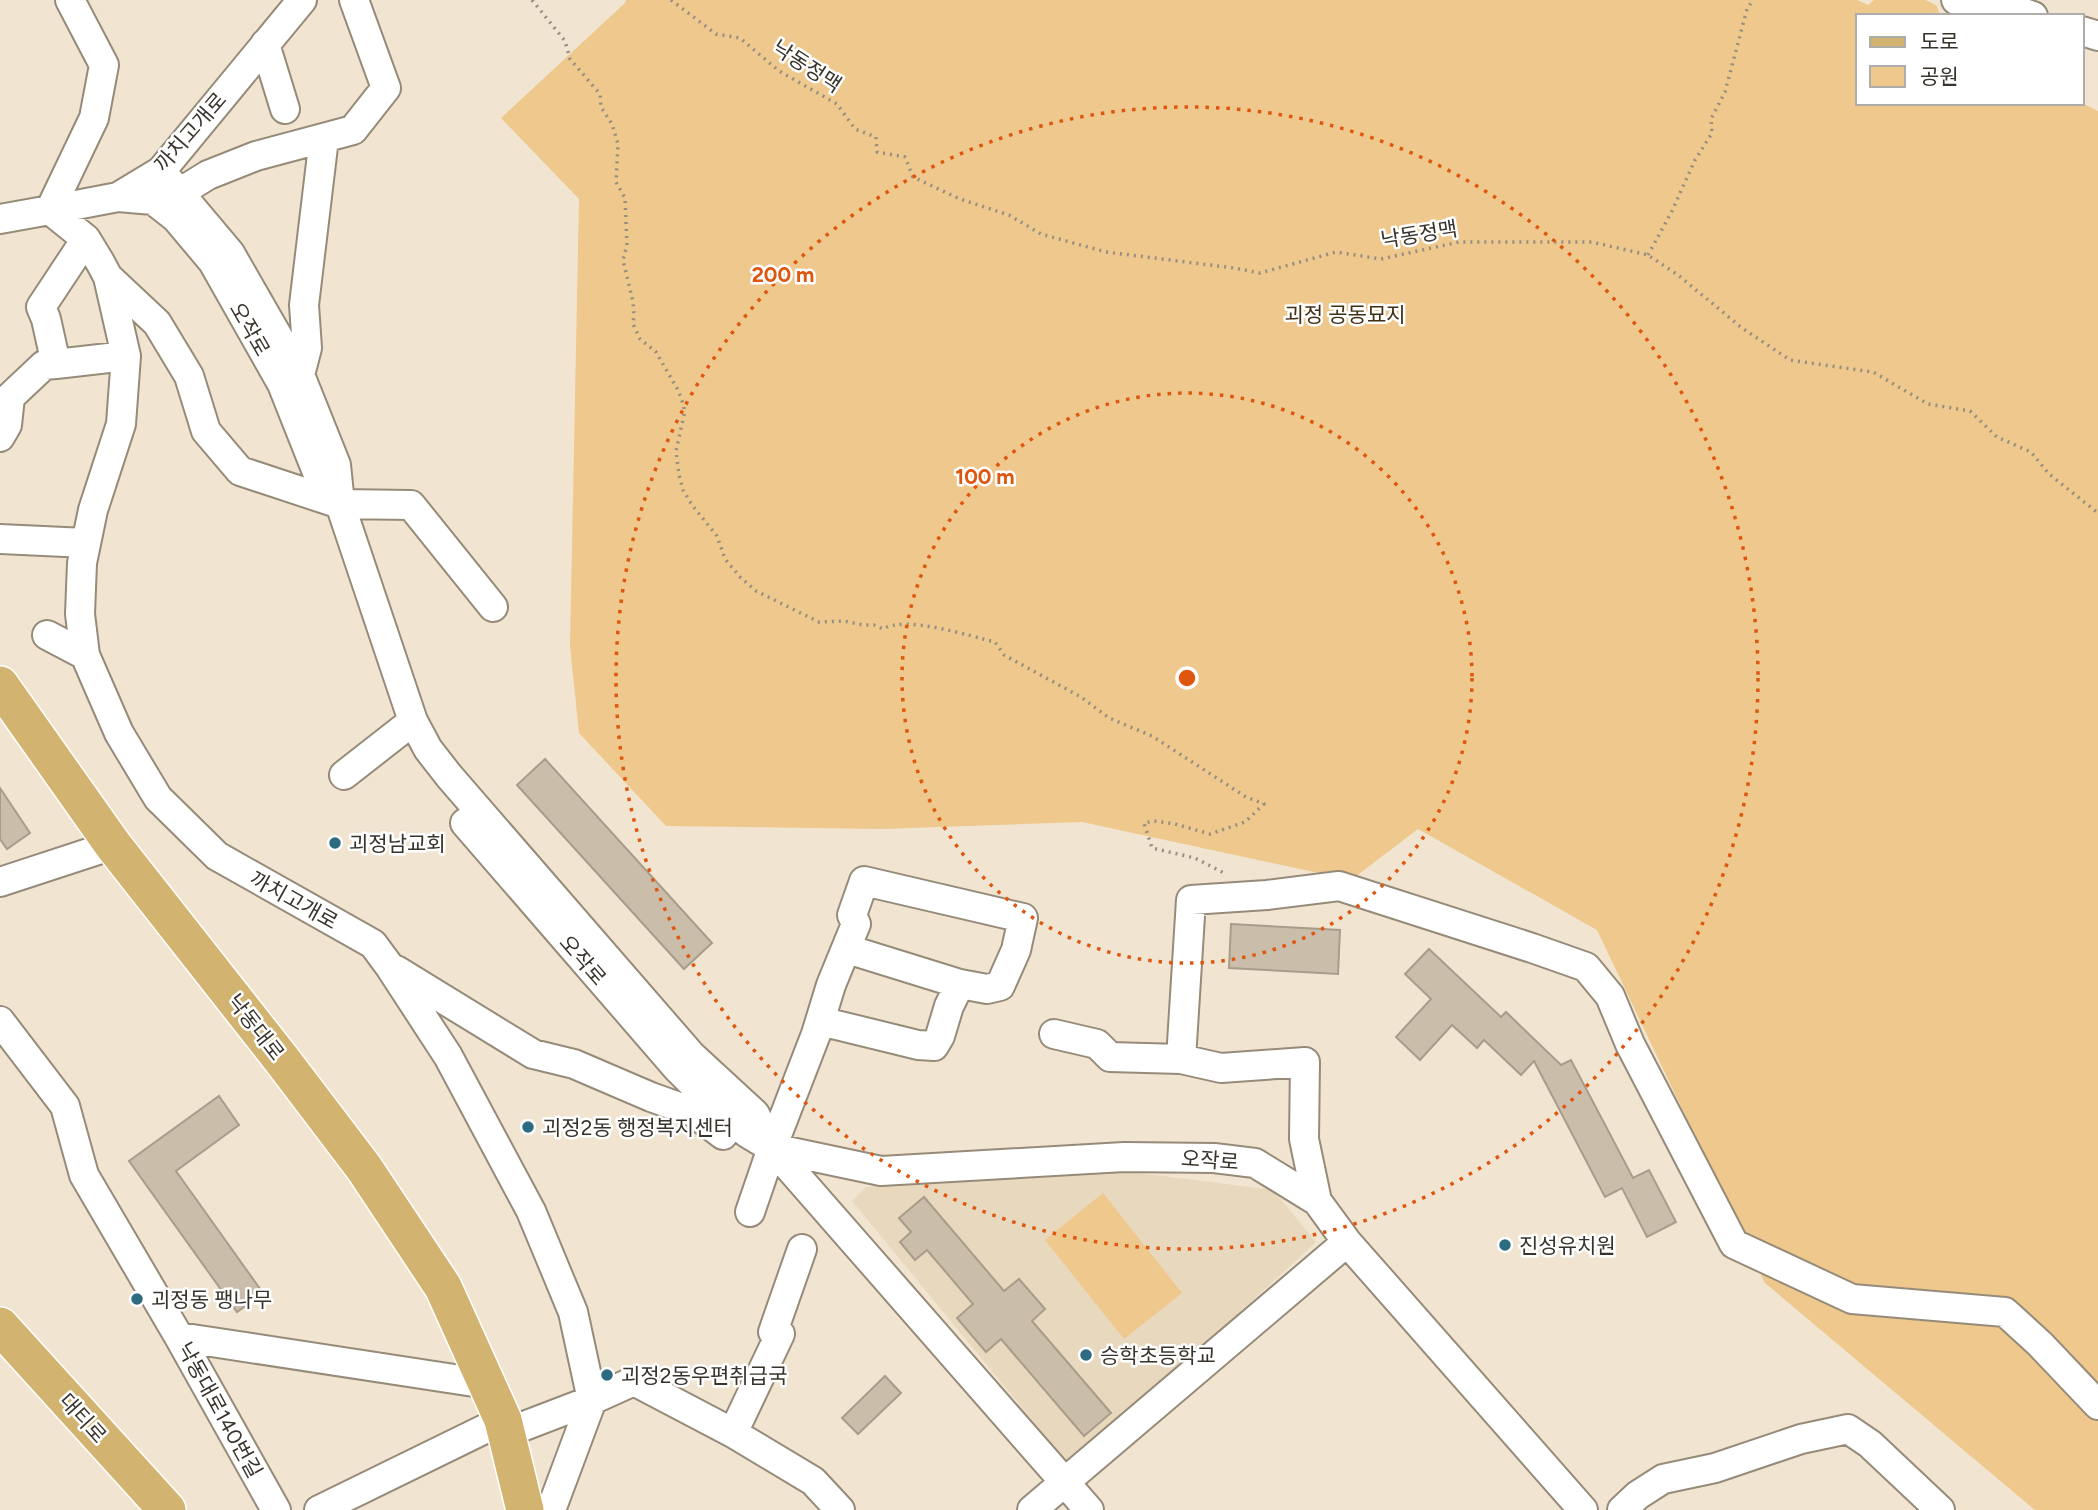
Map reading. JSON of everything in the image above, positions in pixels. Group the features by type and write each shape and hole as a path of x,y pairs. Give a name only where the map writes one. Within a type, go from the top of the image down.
{"main road":[{"name":"낙동대로","path":"0,685 113,845 364,1168 443,1287 504,1426 531,1510"},
{"name":"대티로","path":"0,1326 164,1510"}],"street":[{"path":"0,219 50,210 94,118 104,65 69,0"},
{"name":"까치고개로","path":"50,210 118,197 161,171 302,0"},
{"path":"179,193 208,175 256,156 353,130 386,89 354,0"},
{"path":"1956,0 2009,8 2027,14"},
{"path":"265,44 285,109"},
{"path":"300,375 307,348 304,305 324,138"},
{"name":"오작로","path":"161,171 230,253 300,375 336,465 340,504 413,722 428,749 691,1055 755,1114 772,1148 881,1171 1124,1157 1214,1158 1255,1163 1317,1202 1347,1242 1583,1510"},
{"name":"오작로","path":"118,197 153,200 176,218 213,262 282,384 317,472 340,504"},
{"name":"까치고개로","path":"50,210 86,239 108,277 157,323 189,376 206,431 240,471 340,504 411,505 493,607"},
{"path":"57,364 41,307 86,239"},
{"name":"까치고개로","path":"108,277 125,356 121,424 93,510 82,563 80,614 85,655 119,733 158,797 216,856 373,944 390,967 448,1056 531,1212 573,1312 592,1401"},
{"path":"0,437 7,425 10,397 44,365 125,356"},
{"path":"0,539 86,543"},
{"path":"47,635 85,655"},
{"path":"344,775 413,722"},
{"path":"0,883 113,845"},
{"path":"750,1212 831,985 856,924 852,915 864,881 1023,918 1016,950 1000,986 987,989 960,984 847,949"},
{"path":"1181,1059 1191,900 1339,887 1586,967 1609,996 1636,1056 1734,1244 1852,1299 2005,1312 2040,1344 2098,1405"},
{"path":"390,967 533,1054 574,1064 693,1112 736,1144 772,1148 1089,1510"},
{"path":"820,1021 918,1045 934,1046 960,984"},
{"name":"낙동대로140번길","path":"0,1021 65,1106 85,1175 276,1510"},
{"path":"1054,1034 1097,1044 1110,1057 1181,1059 1222,1068 1305,1062 1304,1139 1317,1202"},
{"path":"1032,1510 1347,1242"},
{"path":"733,1433 780,1334 773,1332 802,1249"},
{"path":"179,1337 487,1384"},
{"path":"319,1510 504,1426 592,1401 634,1381 733,1433 813,1481 839,1510"},
{"path":"531,1510 592,1401"},
{"path":"1622,1510 1638,1495 1663,1479 1715,1468 1801,1439 1848,1429 1870,1444 1940,1510"}],"path":[{"path":"532,0 565,41 570,59 600,93 601,107 612,124 618,144 616,182 625,198 627,245 623,260 633,302 632,324 640,339 656,352 678,390 684,415 676,452 683,490 717,536 725,559 740,577 756,590 819,622 844,621 874,625 883,629 890,625 925,625 995,642 1004,655 1081,696 1109,718 1152,736 1246,797 1265,804 1245,822 1210,834 1175,824 1154,821 1144,823 1152,848 1195,858 1236,877"},
{"name":"낙동정맥","path":"671,0 716,34 740,38 779,71 837,104 855,129 876,137 877,152 905,157 914,177 960,199 1009,215 1041,234 1105,252 1260,273 1336,252 1381,259 1459,242 1592,242 1648,255 1678,275 1742,328 1790,360 1873,372 1928,404 1970,411 1997,437 2031,452 2049,474 2098,513"},
{"path":"1648,255 1695,160 1712,133 1711,119 1725,93 1747,9 1753,0"}],"shaded area":[{"name":"승학초등학교","path":"1123,1171 1273,1190 1316,1242 1071,1467 852,1201 866,1187"}],"green space":[{"name":"괴정 공동묘지","path":"626,0 1857,0 1868,5 1874,0 1926,0 1937,6 1939,14 1856,14 1856,105 2084,104 2098,111 2098,1510 2035,1510 1765,1283 1597,930 1418,829 1351,880 1082,822 882,829 666,826 579,733 570,646 579,199 501,118"},
{"path":"1103,1193 1182,1293 1124,1339 1045,1240"}],"building":[{"path":"545,759 712,943 684,969 517,785"},
{"path":"0,788 30,833 7,849 0,839"},
{"path":"1231,924 1340,930 1338,974 1229,968"},
{"path":"1429,949 1501,1017 1506,1012 1561,1065 1571,1060 1633,1178 1649,1170 1676,1222 1647,1237 1622,1188 1605,1197 1534,1061 1521,1075 1484,1040 1477,1048 1452,1025 1420,1060 1396,1037 1431,999 1405,974"},
{"path":"219,1096 239,1125 176,1171 263,1293 237,1312 129,1161"},
{"path":"924,1197 1004,1291 1019,1279 1045,1309 1032,1321 1111,1413 1084,1436 1001,1339 986,1352 957,1318 973,1304 927,1250 915,1260 900,1242 911,1232 899,1218"},
{"path":"885,1376 901,1393 858,1434 842,1418"}],"place":[{"name":"괴정남교회","path":"335,843"},
{"name":"괴정2동 행정복지센터","path":"528,1127"},
{"name":"진성유치원","path":"1505,1245"},
{"name":"괴정동 팽나무","path":"137,1299"},
{"name":"승학초등학교","path":"1086,1355"},
{"name":"괴정2동우편취급국","path":"607,1375"}]}
